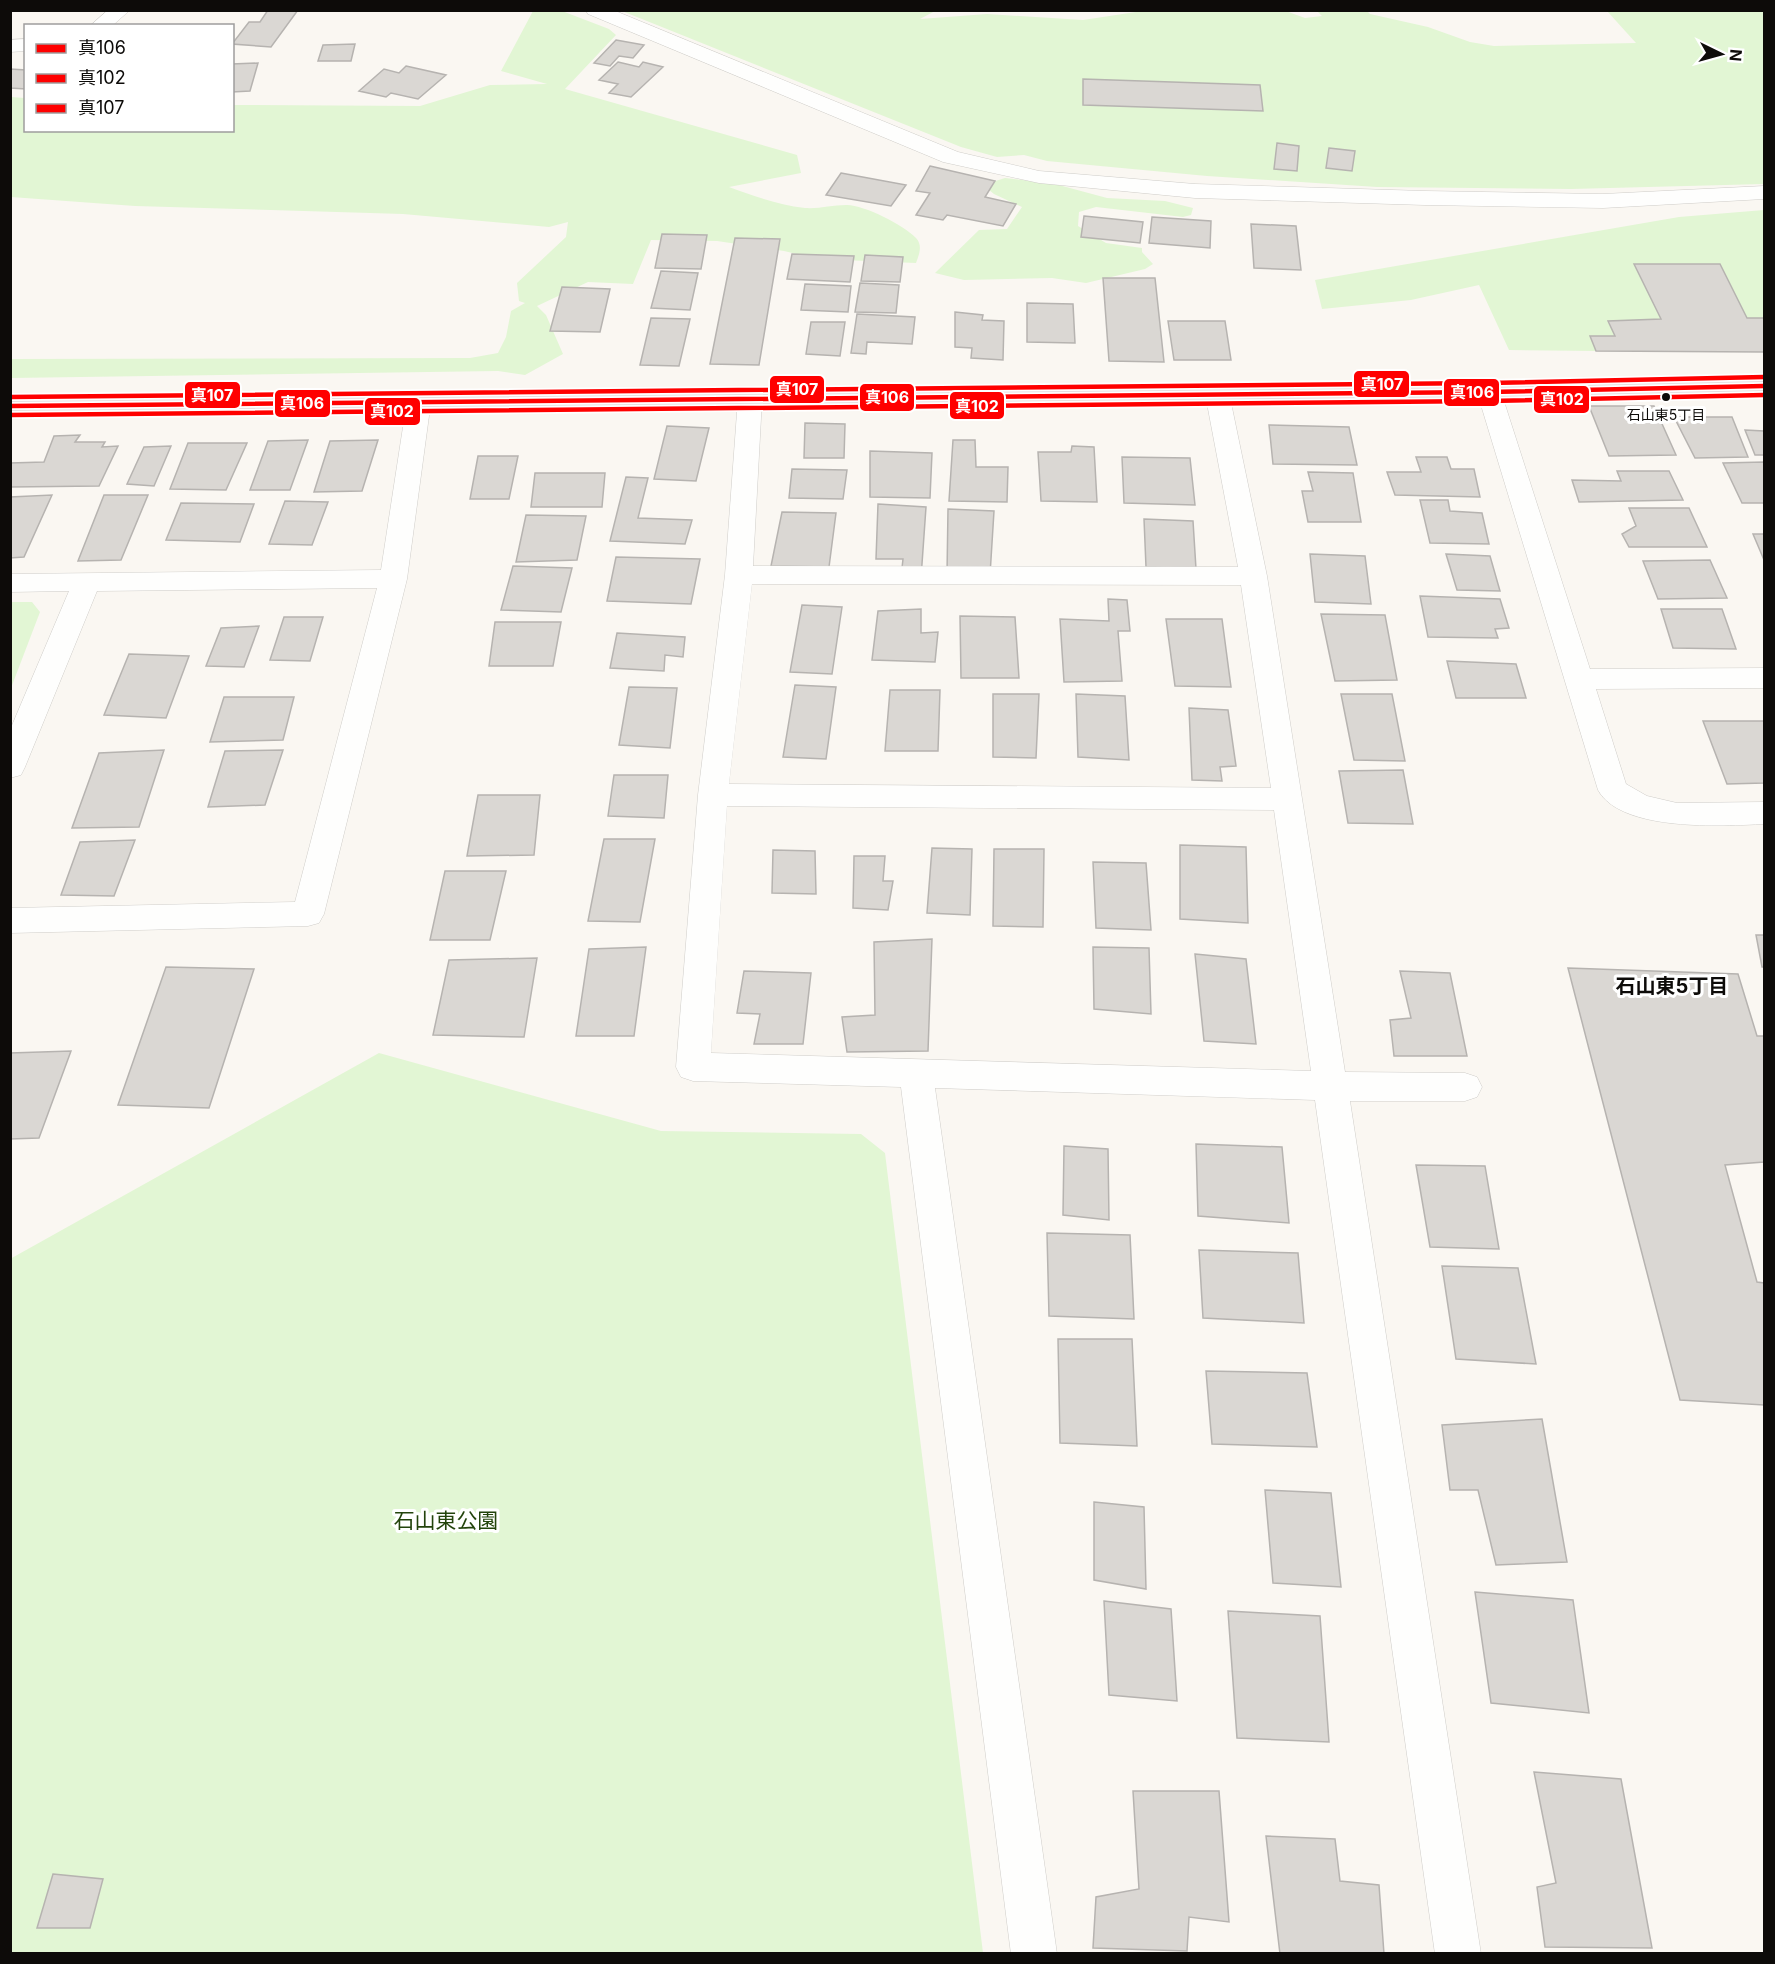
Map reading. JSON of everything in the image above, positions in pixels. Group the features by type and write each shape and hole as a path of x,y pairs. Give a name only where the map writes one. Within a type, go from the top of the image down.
{"highway":[{"path":"10,406 1489,392 1764,386"}],"street":[{"path":"102,24 121,10"},
{"path":"596,10 951,157 1039,177 1195,191 1425,198 1603,201 1764,193"},
{"path":"1489,392 1613,790 1639,805 1677,814 1764,813"},
{"path":"1217,393 1253,576 1288,799 1458,1953"},
{"path":"750,399 739,575 713,795 693,1067 1330,1086 1465,1087"},
{"path":"10,921 308,914 393,579 419,401"},
{"path":"739,575 1253,576"},
{"path":"10,583 393,579"},
{"path":"10,767 87,581"},
{"path":"1580,679 1764,678"},
{"path":"713,795 1288,799"},
{"path":"916,1074 1034,1953"}],"green space":[{"path":"937,10 920,19 987,14 1083,20 1149,10 1283,10 1305,18 1322,16 1317,11 1366,10 1370,14 1428,27 1470,42 1494,46 1636,43 1607,11 1764,11 1764,184 1571,189 1377,187 1207,176 1047,161 1024,155 997,157 961,147 622,11"},
{"path":"533,11 562,11 609,29 616,35 565,89 797,155 801,173 729,187 795,207 846,205 862,208 882,216 916,238 920,247 916,263 818,259 784,251 717,241 651,240 633,284 588,282 537,306 546,315 563,354 525,375 498,371 11,378 10,359 470,358 498,353 506,337 511,311 525,303 519,301 517,283 566,237 568,222 549,227 403,214 135,206 11,197 11,97 24,98 24,132 234,132 234,105 420,106 490,85 547,84 501,71"},
{"path":"1005,178 1055,184 1107,198 1165,201 1193,208 1191,215 1183,217 1096,207 1079,212 1078,226 1106,243 1142,248 1142,252 1153,264 1145,269 1086,283 1052,278 964,280 935,273 979,230 1007,229 1022,207 994,194 983,185"},
{"path":"1764,210 1764,318 1747,318 1720,264 1635,264 1661,319 1608,321 1615,336 1591,336 1596,351 1509,350 1479,285 1411,300 1322,309 1315,280 1679,217"},
{"path":"11,602 32,602 40,612 11,688"},
{"name":"石山東公園","path":"379,1053 661,1131 861,1134 885,1153 983,1953 11,1953 10,1259"}],"building":[{"path":"268,10 298,10 271,47 234,44 249,22 260,22"},
{"path":"616,40 644,45 633,58 619,56 610,66 594,63"},
{"path":"355,44 351,61 318,61 323,45"},
{"path":"618,62 639,67 643,62 663,67 631,97 609,93 618,84 599,80"},
{"path":"258,63 250,91 234,92 234,64"},
{"path":"406,66 446,75 418,99 391,93 386,97 359,91 384,69 399,73"},
{"path":"10,69 24,70 24,89 10,88"},
{"path":"1083,79 1260,85 1263,111 1083,105"},
{"path":"1277,143 1299,146 1297,171 1274,169"},
{"path":"1329,148 1355,151 1352,171 1326,168"},
{"path":"930,166 995,181 985,197 1016,204 1003,226 947,215 943,220 916,215 930,193 916,191"},
{"path":"841,173 906,185 891,206 826,195"},
{"path":"1084,216 1143,222 1140,243 1081,237"},
{"path":"1152,217 1211,221 1210,248 1149,243"},
{"path":"1251,224 1296,226 1301,270 1254,268"},
{"path":"662,234 707,235 701,269 655,268"},
{"path":"735,238 780,239 759,365 710,364"},
{"path":"792,254 854,256 850,282 787,279"},
{"path":"865,255 903,257 900,282 861,281"},
{"path":"1634,264 1720,264 1747,318 1764,318 1764,352 1596,351 1590,336 1615,336 1608,321 1661,319"},
{"path":"661,271 698,273 690,310 651,308"},
{"path":"1103,278 1155,278 1164,362 1109,361"},
{"path":"860,283 899,285 896,313 855,312"},
{"path":"805,284 851,286 848,312 801,310"},
{"path":"562,287 610,289 600,332 550,331"},
{"path":"1027,303 1073,304 1075,343 1027,342"},
{"path":"955,312 983,315 982,320 1004,321 1003,360 971,358 972,348 955,347"},
{"path":"857,314 915,317 912,344 867,342 866,354 851,353"},
{"path":"651,318 690,319 679,366 640,365"},
{"path":"1168,321 1225,321 1231,360 1174,360"},
{"path":"811,322 845,322 840,356 806,354"},
{"path":"1589,406 1654,406 1676,455 1609,456"},
{"path":"1674,417 1732,417 1748,457 1695,458"},
{"path":"805,423 845,424 844,458 804,458"},
{"path":"1269,425 1349,427 1357,465 1273,464"},
{"path":"667,426 709,428 696,481 654,479"},
{"path":"1745,430 1764,431 1764,455 1755,455"},
{"path":"80,435 75,442 105,442 102,447 118,446 99,486 10,487 10,463 44,462 54,436"},
{"path":"308,440 290,490 250,490 268,441"},
{"path":"378,440 362,491 314,492 330,441"},
{"path":"953,440 975,440 976,467 1008,467 1007,502 949,501"},
{"path":"188,443 247,443 226,490 170,489"},
{"path":"171,446 154,486 127,484 144,447"},
{"path":"1072,446 1094,447 1097,502 1041,501 1038,452 1071,452"},
{"path":"870,451 932,453 930,498 870,497"},
{"path":"478,456 518,456 509,499 470,499"},
{"path":"1122,457 1190,458 1195,505 1124,503"},
{"path":"1416,457 1447,457 1451,469 1474,469 1480,497 1395,495 1387,472 1421,472"},
{"path":"1764,462 1764,503 1742,503 1723,463"},
{"path":"792,469 847,470 843,499 789,498"},
{"path":"1617,471 1669,471 1683,500 1579,502 1572,480 1621,481"},
{"path":"1308,472 1353,473 1361,522 1308,522 1302,491 1313,491"},
{"path":"535,473 605,473 602,507 531,507"},
{"path":"626,477 648,478 638,518 692,520 685,544 610,541"},
{"path":"52,495 24,557 10,558 10,497"},
{"path":"104,495 148,495 121,560 78,561"},
{"path":"1420,500 1448,500 1450,511 1482,513 1489,544 1430,543"},
{"path":"285,501 328,502 312,545 269,544"},
{"path":"181,503 254,504 240,542 166,540"},
{"path":"878,504 926,507 921,578 901,577 903,559 876,559"},
{"path":"1629,508 1689,508 1707,547 1629,547 1622,534 1636,526"},
{"path":"948,509 994,511 990,575 947,574"},
{"path":"782,512 836,513 829,567 771,566"},
{"path":"526,515 586,516 577,560 516,562"},
{"path":"1144,519 1193,521 1196,569 1146,567"},
{"path":"1753,534 1764,534 1764,560"},
{"path":"1310,554 1365,556 1371,604 1315,602"},
{"path":"1446,554 1490,556 1500,591 1457,590"},
{"path":"616,557 700,559 691,604 607,601"},
{"path":"1710,560 1727,598 1658,599 1643,561"},
{"path":"513,566 572,568 561,612 501,610"},
{"path":"1420,596 1500,599 1509,628 1495,629 1498,638 1428,637"},
{"path":"1108,599 1127,600 1130,631 1118,631 1122,681 1064,682 1060,619 1109,621"},
{"path":"802,605 842,607 832,674 790,672"},
{"path":"921,609 921,633 938,632 935,662 872,660 878,611"},
{"path":"1661,609 1722,609 1736,649 1673,648"},
{"path":"1321,614 1385,615 1397,680 1335,681"},
{"path":"960,616 1015,617 1019,678 961,678"},
{"path":"284,617 323,617 310,661 270,660"},
{"path":"1166,619 1222,619 1231,687 1175,686"},
{"path":"495,622 561,622 553,666 489,666"},
{"path":"259,626 244,667 206,666 221,628"},
{"path":"617,633 685,637 683,657 665,655 664,671 610,668"},
{"path":"129,654 189,656 166,718 104,715"},
{"path":"1447,661 1516,664 1526,698 1456,698"},
{"path":"795,685 836,687 826,759 783,757"},
{"path":"629,687 677,688 670,748 619,745"},
{"path":"890,690 940,690 938,751 885,751"},
{"path":"993,694 1039,694 1036,758 993,757"},
{"path":"1076,694 1125,696 1129,760 1078,757"},
{"path":"1341,694 1392,694 1405,761 1354,760"},
{"path":"224,697 294,697 283,740 210,742"},
{"path":"1189,708 1228,710 1236,766 1220,767 1222,781 1192,780"},
{"path":"1703,721 1764,721 1764,783 1727,784"},
{"path":"164,750 139,827 72,828 99,753"},
{"path":"283,750 265,805 208,807 225,751"},
{"path":"1403,770 1413,824 1348,823 1339,771"},
{"path":"614,775 668,775 664,818 608,816"},
{"path":"478,795 540,795 534,855 467,856"},
{"path":"604,839 655,839 640,922 588,921"},
{"path":"135,840 114,896 61,895 80,842"},
{"path":"1180,845 1246,847 1248,923 1180,919"},
{"path":"932,848 972,849 970,915 927,913"},
{"path":"994,849 1044,849 1043,927 993,926"},
{"path":"773,850 815,851 816,894 772,893"},
{"path":"854,856 885,856 883,881 893,881 888,910 853,908"},
{"path":"1093,862 1146,863 1151,930 1096,928"},
{"path":"445,871 506,871 490,940 430,940"},
{"path":"1756,935 1764,935 1764,967 1762,967"},
{"path":"932,939 928,1051 847,1052 842,1017 875,1015 874,942"},
{"path":"646,947 634,1036 576,1036 589,949"},
{"path":"1093,947 1149,948 1151,1014 1094,1009"},
{"path":"1195,954 1246,959 1256,1044 1204,1041"},
{"path":"537,958 524,1037 433,1035 449,960"},
{"path":"166,967 254,969 209,1108 118,1105"},
{"path":"1568,968 1738,974 1757,1036 1764,1036 1764,1162 1725,1165 1757,1282 1764,1283 1764,1405 1680,1400"},
{"path":"744,971 811,973 803,1044 754,1044 760,1014 737,1013"},
{"path":"1400,971 1450,973 1467,1056 1394,1056 1390,1020 1411,1018"},
{"path":"71,1051 39,1138 10,1139 10,1053"},
{"path":"1196,1144 1282,1147 1289,1223 1198,1216"},
{"path":"1064,1146 1108,1149 1109,1220 1063,1215"},
{"path":"1416,1165 1485,1166 1499,1249 1430,1247"},
{"path":"1047,1233 1130,1235 1134,1319 1049,1316"},
{"path":"1199,1250 1298,1253 1304,1323 1203,1318"},
{"path":"1442,1266 1518,1268 1536,1364 1456,1359"},
{"path":"1058,1339 1132,1339 1137,1446 1060,1443"},
{"path":"1206,1371 1307,1373 1317,1447 1212,1444"},
{"path":"1542,1419 1567,1562 1496,1565 1478,1490 1450,1490 1442,1425"},
{"path":"1265,1490 1331,1493 1341,1587 1273,1583"},
{"path":"1094,1502 1144,1507 1146,1589 1094,1580"},
{"path":"1475,1592 1573,1600 1589,1713 1491,1703"},
{"path":"1104,1601 1171,1609 1177,1701 1109,1695"},
{"path":"1228,1611 1320,1616 1329,1742 1237,1738"},
{"path":"1534,1772 1621,1779 1652,1948 1545,1947 1537,1887 1556,1883"},
{"path":"1133,1791 1219,1791 1229,1922 1189,1917 1187,1951 1093,1948 1096,1897 1139,1889"},
{"path":"1266,1836 1335,1839 1340,1881 1379,1885 1384,1954 1280,1954"},
{"path":"53,1874 103,1879 90,1928 37,1928"}],"transit line":[{"name":"真107","path":"10,397 1489,383 1764,377"},
{"name":"真106","path":"10,406 1489,392 1764,386"},
{"name":"真102","path":"10,415 1489,401 1764,395"}],"place":[{"name":"石山東5丁目","path":"1666,397"}],"district":[{"name":"石山東5丁目","path":"1672,986"}]}
